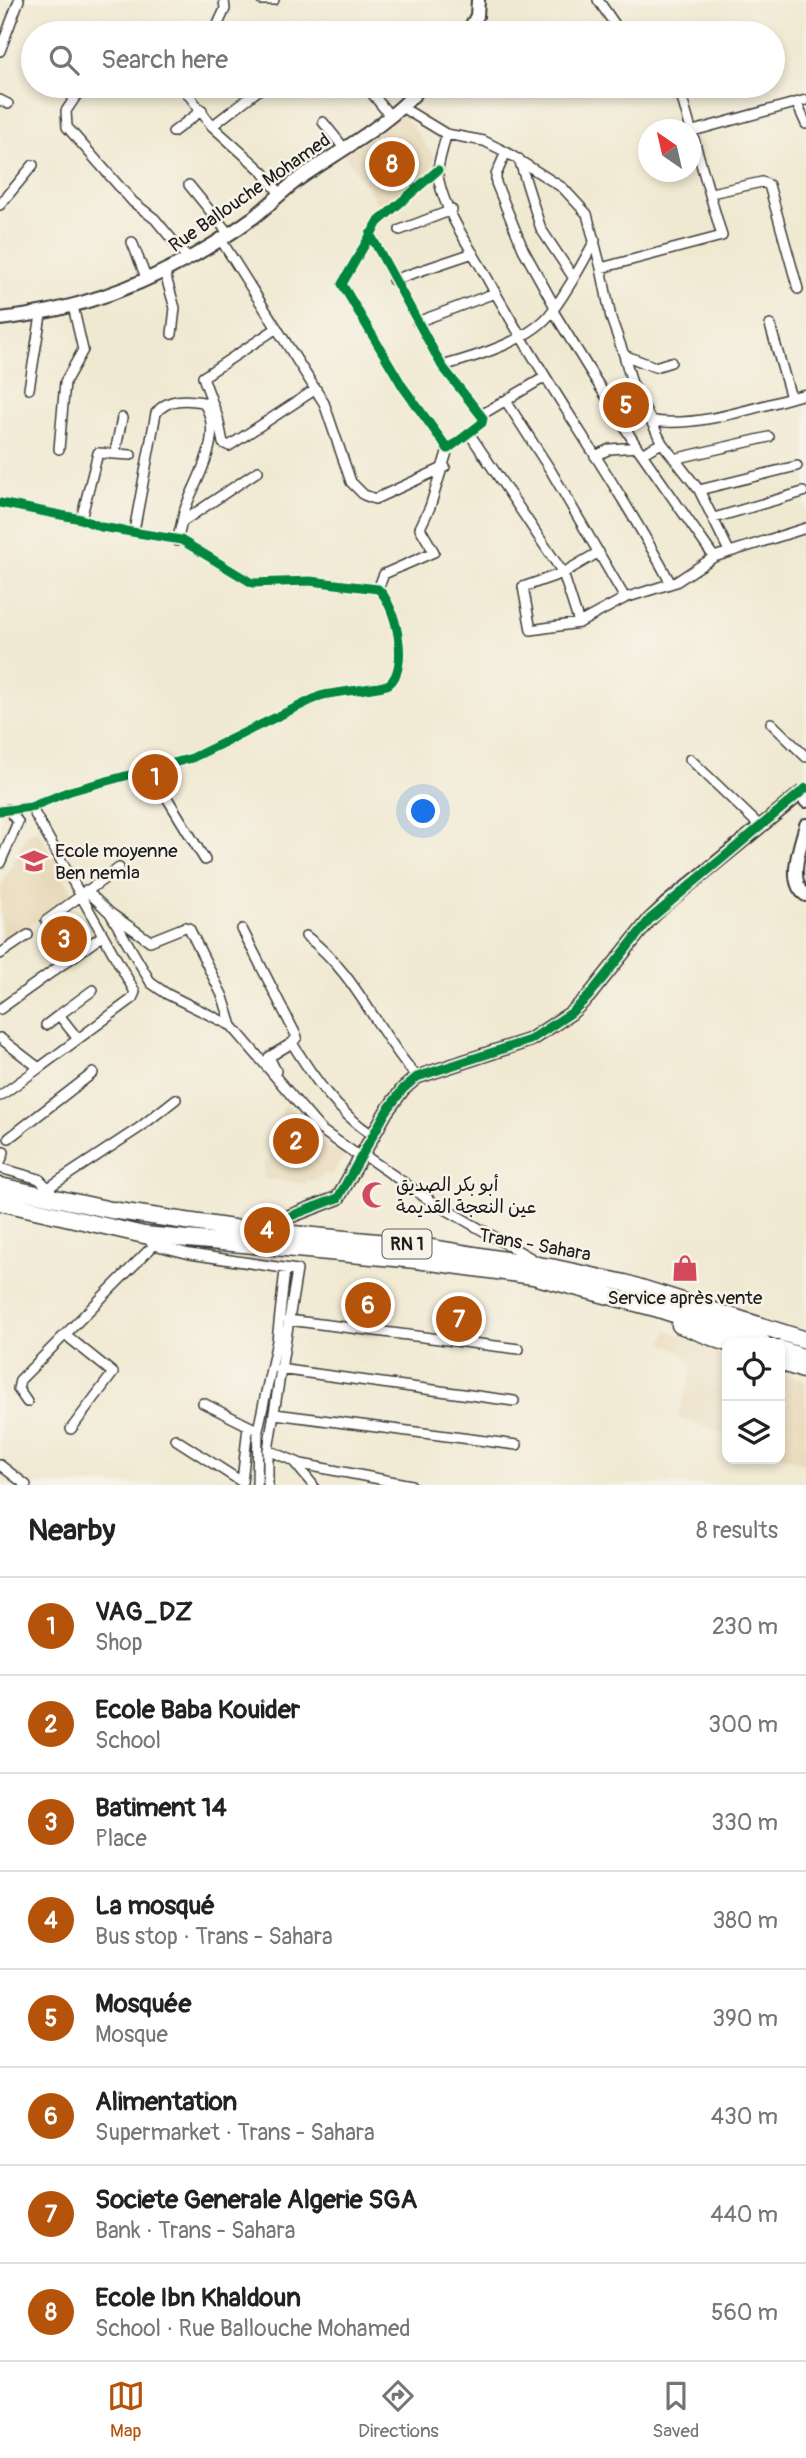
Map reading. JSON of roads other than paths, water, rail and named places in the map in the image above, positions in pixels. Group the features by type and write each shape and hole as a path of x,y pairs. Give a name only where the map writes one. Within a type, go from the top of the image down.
{"highway":[{"name":"Trans - Sahara","path":"0,1186 52,1193 137,1214 240,1229 259,1228 419,1245 543,1266 625,1283 806,1340"},
{"name":"Trans - Sahara","path":"0,1202 149,1240 479,1267 566,1283 748,1338"},
{"path":"702,1306 739,1308 806,1332"},
{"path":"655,1308 685,1328 722,1341"},
{"path":"785,1351 806,1358"},
{"path":"785,1364 806,1371"}],"street":[{"path":"0,51 19,0"},
{"path":"220,21 225,9 224,0"},
{"path":"261,0 274,0"},
{"path":"474,21 478,0"},
{"path":"598,0 613,21"},
{"path":"75,98 66,111 67,127 133,202 163,228 189,260"},
{"path":"192,98 212,126 263,172 281,194"},
{"path":"212,126 248,98"},
{"path":"376,98 391,117"},
{"name":"Rue Ballouche Mohamed","path":"0,319 41,315 74,306 165,274 225,237 344,148 391,117 412,98"},
{"path":"682,98 690,119"},
{"path":"701,129 802,102 806,124"},
{"path":"403,108 446,134 484,141 519,159 564,188 587,214 595,239 611,318 632,383 662,443 699,490 729,551"},
{"path":"173,132 202,110"},
{"path":"323,122 344,148"},
{"path":"446,134 438,170 439,183 473,253 545,377 642,530 670,582"},
{"path":"506,152 496,175 496,183 516,234 554,309 640,450 713,557"},
{"path":"601,268 722,236 701,157"},
{"path":"519,159 541,229 573,276"},
{"path":"0,205 33,165"},
{"path":"438,170 391,208 370,234 342,284 403,387 448,449"},
{"path":"711,193 762,182 769,186 799,289"},
{"path":"189,185 225,237 277,328 316,389 334,424 351,482 364,495 375,499 444,467"},
{"path":"400,230 452,210"},
{"path":"370,234 442,366 481,415 482,423 448,449 444,467 420,528 434,552 384,574 377,589"},
{"path":"442,366 478,357 520,336 554,309 595,239"},
{"path":"132,242 148,280"},
{"path":"393,280 473,253"},
{"path":"165,274 175,309 172,334"},
{"path":"417,322 495,293"},
{"path":"59,449 65,382 83,350 74,306"},
{"path":"29,389 41,315"},
{"path":"770,325 791,398"},
{"path":"277,328 203,377 218,418 223,443 229,446 316,389"},
{"path":"624,355 655,367 671,362"},
{"path":"481,415 545,377"},
{"path":"649,420 677,422 699,419 806,394"},
{"path":"134,531 156,413 166,404 187,400 203,402 211,417 212,432 177,541"},
{"path":"506,401 625,598"},
{"path":"115,453 122,418"},
{"path":"469,433 563,573 579,623"},
{"path":"674,459 769,437"},
{"path":"595,456 610,449 640,450 662,443"},
{"path":"81,519 96,455 99,452 131,455"},
{"path":"699,490 797,466"},
{"path":"182,522 258,471"},
{"path":"714,518 803,492"},
{"path":"0,503 81,519 101,527 165,535 177,541 181,540 242,580 252,583 310,581 377,589 390,603 399,644 399,668 390,684 320,696 201,754 70,791 31,807 4,810"},
{"path":"599,552 563,573 523,587 532,631 579,623 625,598 682,579 713,557 806,528"},
{"path":"771,723 806,757"},
{"path":"690,758 761,827"},
{"path":"150,770 205,860"},
{"path":"259,1228 338,1198 360,1154 403,1089 417,1077 505,1049 549,1029 588,997 649,919 804,794"},
{"path":"0,1096 132,999 135,992 102,936 83,894 31,807"},
{"path":"0,863 18,822 4,810"},
{"path":"806,825 796,872 797,884 806,895"},
{"path":"46,921 119,868"},
{"path":"83,894 150,941 185,927 190,928 223,997 232,1026 321,1130 426,1198 502,1239 543,1266"},
{"path":"110,913 151,983 167,994 232,1026"},
{"path":"242,929 297,1037 269,1059 300,1107"},
{"path":"0,954 28,935"},
{"path":"0,1009 102,936"},
{"path":"306,936 340,966 389,1044 417,1077"},
{"path":"46,1025 93,990"},
{"path":"59,1015 78,1039"},
{"path":"0,1038 39,1068"},
{"path":"292,1043 332,1102 349,1119 372,1135"},
{"path":"9,1139 93,1073"},
{"path":"4,1152 0,1165 39,1179 52,1193 176,1099"},
{"path":"27,1402 18,1389 20,1380 67,1336 149,1240 285,1270 297,1270 268,1450 268,1485"},
{"path":"174,1439 242,1484 253,1428 277,1340 285,1270"},
{"path":"288,1320 519,1349"},
{"path":"67,1336 113,1373 71,1429"},
{"path":"279,1369 514,1401"},
{"path":"203,1403 253,1428"},
{"path":"275,1414 517,1445"},
{"path":"253,1428 257,1485"},
{"path":"268,1450 293,1462 411,1485"},
{"path":"293,1462 313,1485"},
{"path":"0,1465 26,1485"}],"place":[{"name":"Ecole Ibn Khaldoun","path":"392,164"},
{"name":"Mosquée","path":"626,405"},
{"name":"VAG_DZ","path":"155,777"},
{"name":"Ecole moyenne Ben nemla","path":"34,861"},
{"name":"Batiment 14","path":"64,939"},
{"name":"Ecole Baba Kouider","path":"296,1141"},
{"name":"أبو بكر الصديق عين النعجة القديمة","path":"375,1195"},
{"name":"La mosqué","path":"267,1230"},
{"name":"Service après vente","path":"685,1268"},
{"name":"Alimentation","path":"368,1305"},
{"name":"Societe Generale Algerie SGA","path":"459,1319"}]}
